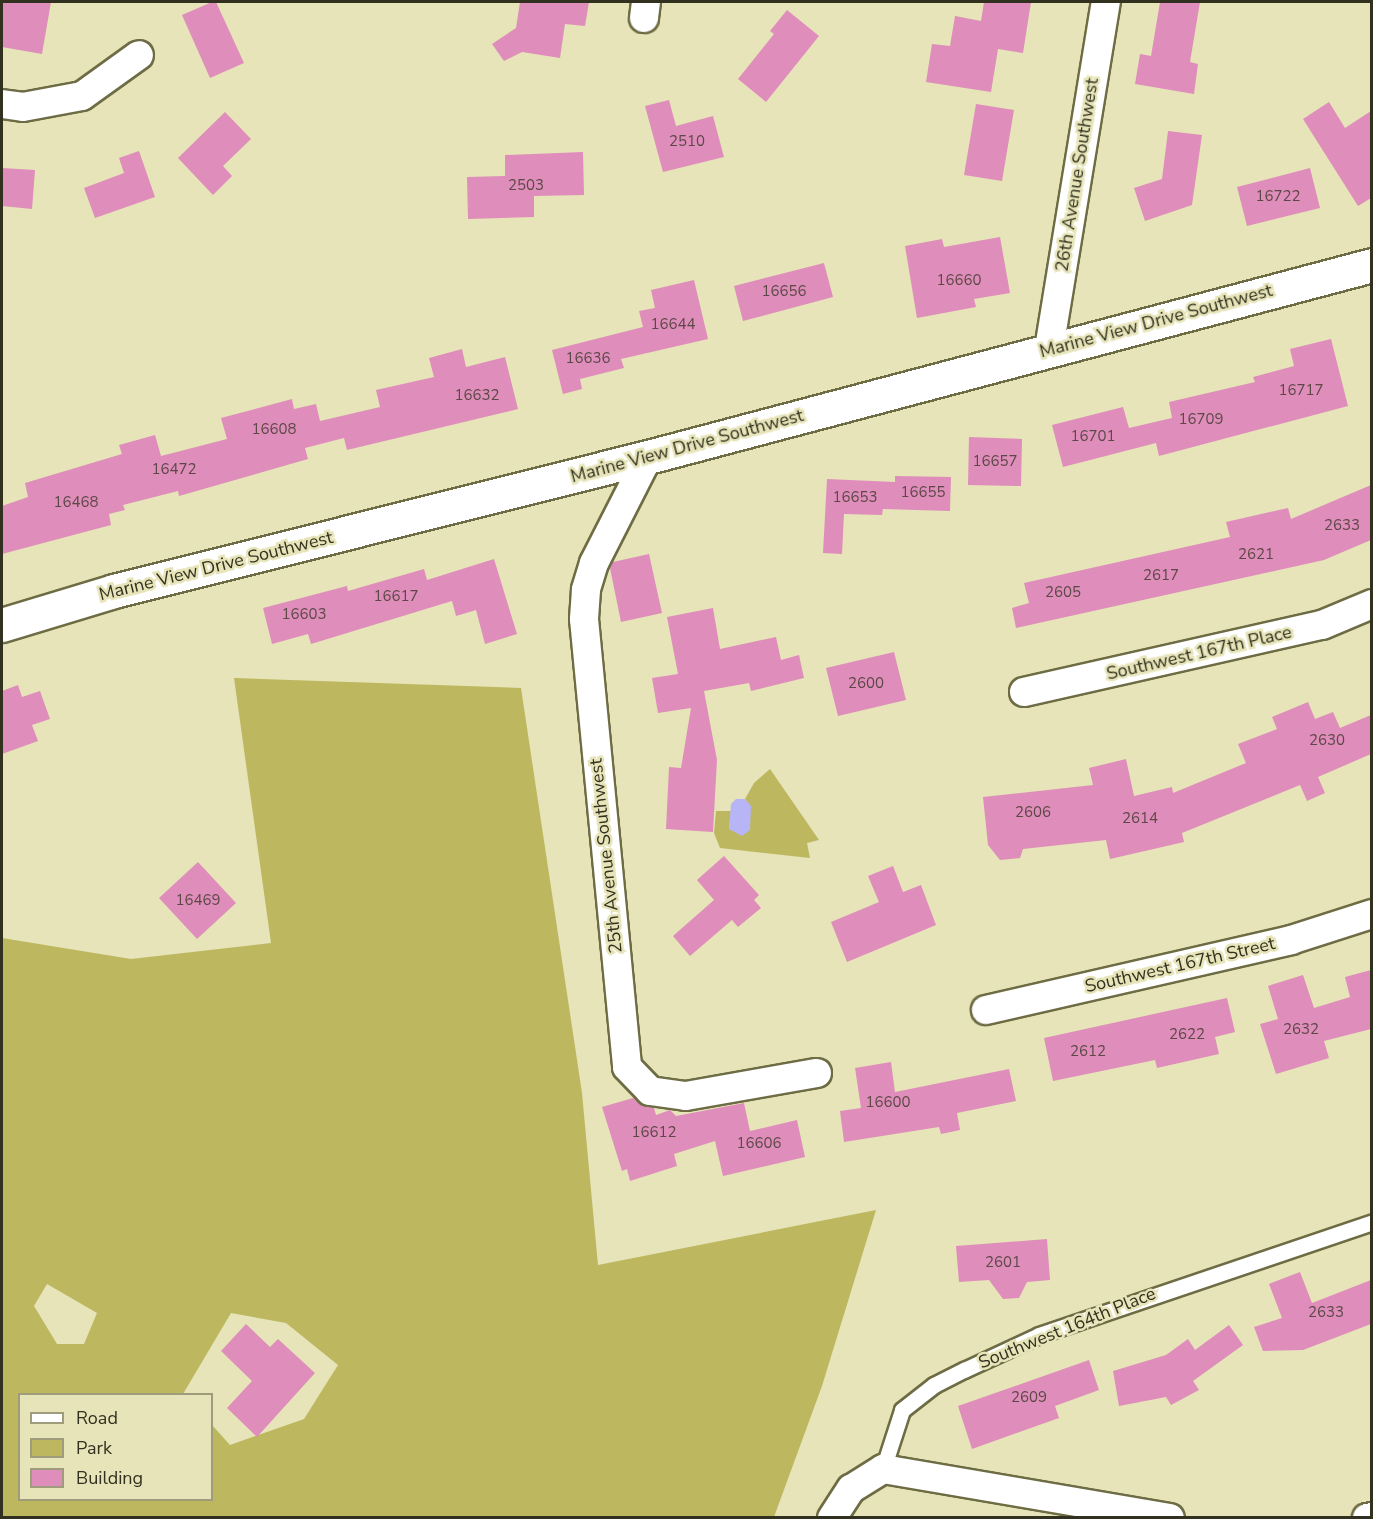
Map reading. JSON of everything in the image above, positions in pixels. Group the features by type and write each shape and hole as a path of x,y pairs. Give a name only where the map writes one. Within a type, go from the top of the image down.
{"street":[{"name":"26th Avenue Southwest","path":"1049,349 1106,2"},
{"path":"2,104 22,107 82,96 139,55"},
{"name":"Marine View Drive Southwest","path":"2,625 114,591 648,457 1049,349 1371,266"},
{"name":"25th Avenue Southwest","path":"648,457 594,563 586,590 584,619 627,1067 650,1090 686,1096 817,1073"},
{"name":"Southwest 167th Place","path":"1024,693 1322,625 1371,604"},
{"name":"Southwest 167th Street","path":"986,1010 1291,940 1371,914"},
{"path":"832,1518 851,1489 883,1469 1170,1518"}],"lane":[{"name":"Southwest 164th Place","path":"883,1469 891,1436 902,1410 934,1385 1082,1320 1371,1222"}],"green space":[{"path":"234,678 521,688 582,1093 598,1265 876,1210 822,1386 774,1517 2,1517 2,938 131,959 271,943","holes":["47,1284 97,1313 84,1344 57,1344 34,1306"]},
{"path":"770,769 819,840 807,843 810,858 720,848 714,833 716,811 731,811 729,829 748,803 745,799 754,783"}],"water":[{"path":"736,799 745,799 751,806 750,830 742,836 729,829 731,804"}],"building":[{"path":"2,2 51,2 42,54 2,47"},
{"path":"216,2 244,63 210,78 182,15"},
{"path":"520,2 589,2 585,26 565,24 560,58 522,52 504,61 492,44 516,28"},
{"path":"984,2 1031,2 1023,53 998,49 991,92 926,82 932,44 950,46 955,16 981,21"},
{"path":"1160,2 1200,2 1190,62 1198,64 1194,94 1135,84 1140,54 1151,56"},
{"path":"787,10 819,36 766,102 738,79 774,34 770,31"},
{"path":"669,100 676,126 713,116 724,157 663,172 645,106"},
{"path":"1329,102 1345,128 1371,111 1371,198 1358,206 1303,119"},
{"path":"976,104 1014,110 1002,181 964,175"},
{"path":"225,112 251,139 223,166 232,176 213,195 178,158"},
{"path":"1168,131 1202,135 1192,205 1145,221 1134,188 1162,179"},
{"path":"139,151 155,197 95,218 84,188 124,173 119,158"},
{"path":"583,152 584,195 534,196 534,217 468,219 467,177 505,176 505,155"},
{"path":"2,168 35,170 32,209 2,206"},
{"path":"1310,168 1320,208 1247,226 1237,187"},
{"path":"1000,237 1010,293 974,299 976,307 917,318 905,246 942,239 944,247"},
{"path":"824,263 833,297 743,321 734,286"},
{"path":"694,280 708,339 621,359 624,368 580,379 582,389 563,394 552,350 643,327 639,311 655,308 651,290"},
{"path":"1331,339 1348,406 1159,456 1156,443 1063,467 1052,425 1123,407 1129,428 1172,418 1169,402 1255,382 1253,377 1294,366 1290,349"},
{"path":"462,349 466,367 505,357 518,409 347,450 344,438 305,448 308,459 179,496 178,491 123,505 125,510 109,514 111,525 2,554 2,506 28,497 25,483 122,454 119,445 155,435 161,456 227,439 221,418 292,399 294,409 316,404 320,421 380,407 376,390 434,377 429,358"},
{"path":"969,437 1022,439 1021,486 968,485"},
{"path":"895,476 951,477 950,511 883,509 882,515 844,514 842,554 823,553 827,479 895,482"},
{"path":"1371,485 1371,540 1324,560 1016,628 1012,608 1029,603 1024,583 1230,537 1226,522 1288,508 1291,519"},
{"path":"649,554 662,613 621,622 610,568 613,562"},
{"path":"494,559 517,634 485,644 476,610 456,616 452,601 311,644 308,634 272,644 263,608 347,586 348,591 424,569 427,580"},
{"path":"713,608 720,649 776,637 781,660 799,655 804,678 751,691 749,683 704,691 717,760 713,832 666,829 669,767 681,768 691,708 658,713 652,678 678,674 667,617"},
{"path":"894,652 906,700 838,716 826,668"},
{"path":"18,685 22,697 40,691 50,719 32,725 38,741 2,754 2,691"},
{"path":"1308,702 1315,719 1333,712 1340,728 1371,715 1371,754 1318,777 1325,793 1307,801 1300,785 1182,833 1184,842 1110,859 1106,840 1023,849 1020,858 1000,860 988,845 983,797 1093,785 1089,768 1126,759 1134,796 1172,787 1173,793 1246,763 1238,744 1277,729 1272,717"},
{"path":"724,856 759,895 754,900 761,908 738,927 732,920 690,956 673,936 714,900 697,880"},
{"path":"198,862 236,903 197,939 159,898"},
{"path":"893,866 903,892 921,885 936,925 847,962 831,922 879,902 868,876"},
{"path":"1371,970 1371,1029 1324,1041 1329,1058 1276,1074 1260,1024 1278,1019 1268,986 1303,975 1314,1008 1350,997 1345,977"},
{"path":"1227,998 1235,1032 1215,1037 1219,1054 1157,1068 1155,1060 1053,1081 1044,1038"},
{"path":"891,1062 895,1092 1009,1069 1016,1101 957,1113 960,1130 941,1134 939,1127 844,1142 840,1111 861,1108 855,1068"},
{"path":"633,1098 654,1108 656,1115 670,1110 676,1116 744,1103 750,1131 797,1120 805,1157 723,1176 715,1141 674,1154 677,1166 630,1181 627,1169 622,1171 602,1107"},
{"path":"1047,1239 1050,1280 1027,1282 1019,1298 1003,1299 989,1280 959,1282 956,1246"},
{"path":"1300,1272 1312,1303 1371,1280 1371,1324 1303,1350 1263,1351 1254,1327 1282,1318 1269,1284"},
{"path":"246,1324 270,1347 278,1339 315,1373 257,1437 227,1408 252,1381 221,1351"},
{"path":"1229,1325 1243,1345 1193,1381 1199,1390 1171,1405 1166,1397 1119,1406 1113,1371 1166,1355 1188,1339 1195,1350"},
{"path":"1089,1360 1099,1390 1055,1406 1059,1418 972,1449 958,1406"}]}
